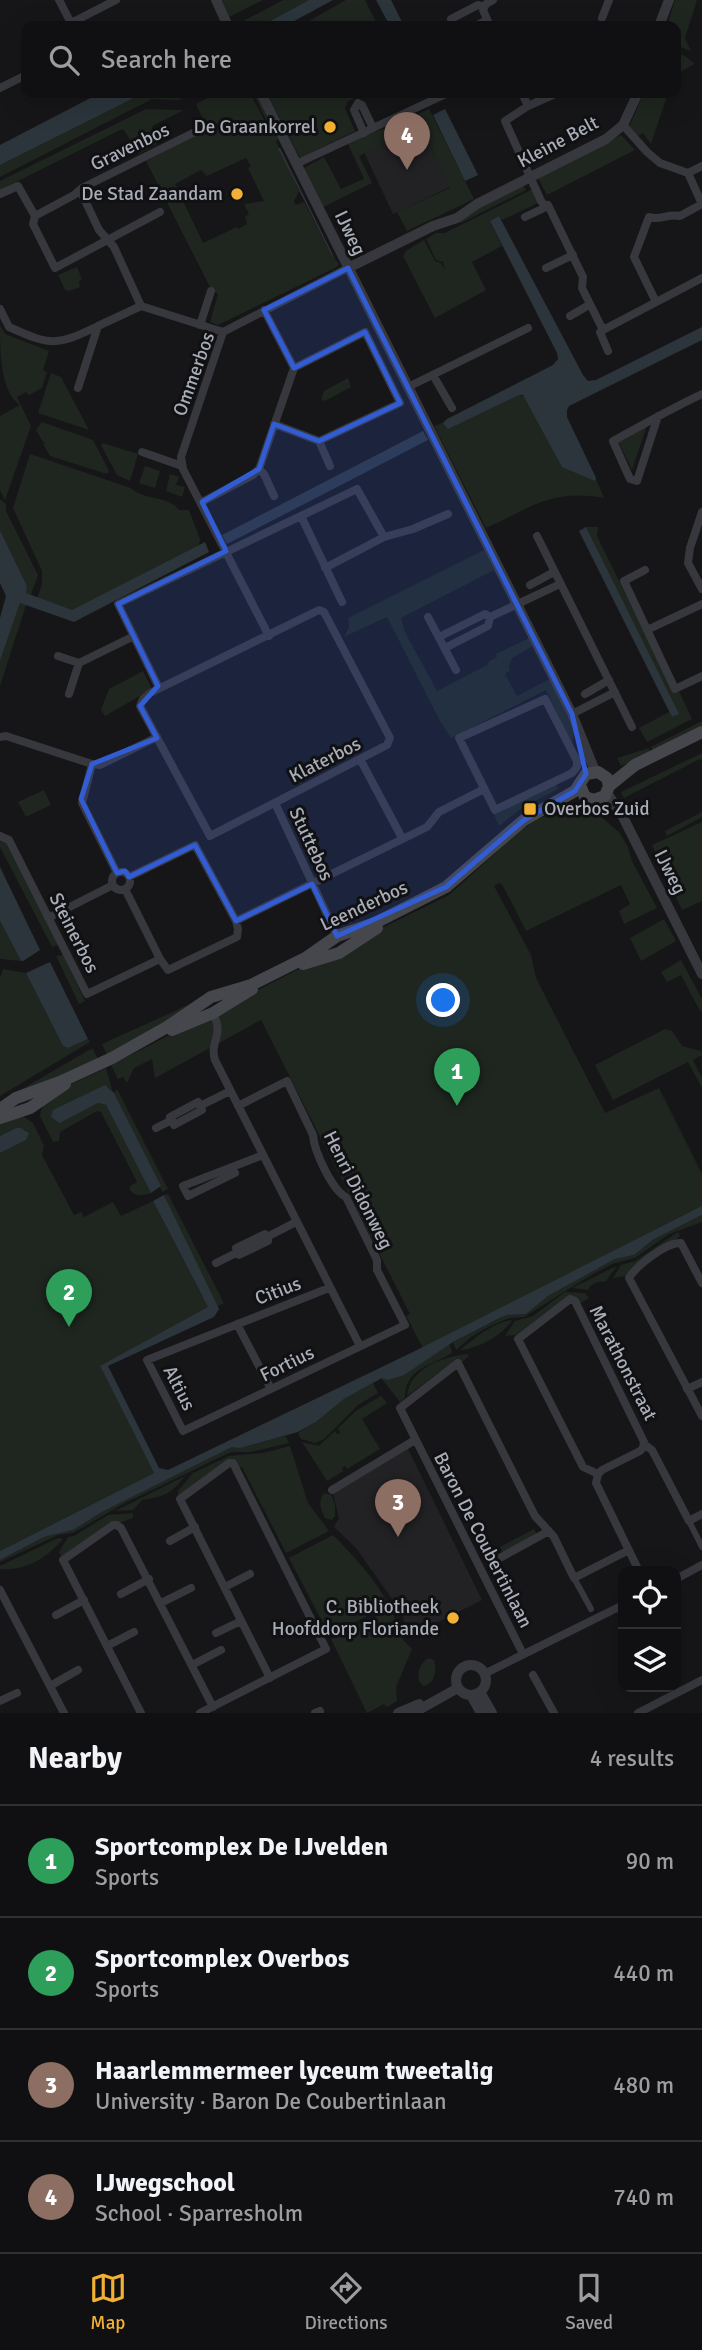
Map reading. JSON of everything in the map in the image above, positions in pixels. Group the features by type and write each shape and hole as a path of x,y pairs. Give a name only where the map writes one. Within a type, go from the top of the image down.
{"main road":[{"path":"595,785 624,767 635,765 702,732"},
{"name":"Leenderbos","path":"328,950 343,934 375,923 446,887 524,820 575,791 595,785"},
{"name":"Leenderbos","path":"112,1058 121,1056 170,1030 208,1016 223,1000 307,957 352,946 376,928 452,888 533,819 595,785"},
{"path":"343,934 354,937 352,946"},
{"name":"Leenderbos","path":"0,1118 20,1112 39,1095 167,1027 201,1003 223,1000"},
{"path":"201,1003 198,1014 208,1016"},
{"name":"Leenderbos","path":"0,1109 16,1098 39,1095"},
{"path":"16,1098 15,1108 20,1112"}],"street":[{"path":"59,0 69,21"},
{"path":"78,21 116,0"},
{"path":"216,0 226,21"},
{"path":"484,7 493,0"},
{"path":"602,21 609,0"},
{"path":"662,21 667,4"},
{"path":"452,21 451,19 478,5 484,7"},
{"path":"484,7 488,21"},
{"path":"0,88 21,78"},
{"name":"IJweg","path":"263,98 572,714 595,785 626,826 702,973"},
{"path":"296,164 437,98"},
{"path":"524,98 528,106"},
{"path":"546,98 505,121 573,255 583,277 582,288 603,330"},
{"name":"Kleine Belt","path":"348,268 433,226 454,212 477,204 606,139 622,125 636,98"},
{"path":"364,133 354,110 358,103 362,105 373,128"},
{"path":"622,125 660,163 688,173 702,204 680,216 671,214 656,220 649,217 634,257 656,302"},
{"name":"Gravenbos","path":"34,216 195,132"},
{"path":"688,173 702,166"},
{"path":"0,194 18,186 34,216 33,224 55,268 160,212"},
{"name":"Gravenbos","path":"80,190 99,230 114,247 141,306"},
{"path":"525,217 546,206"},
{"path":"546,268 573,255"},
{"name":"Ommerbos","path":"182,466 181,457 223,332 348,268"},
{"path":"608,351 600,332 702,278"},
{"path":"200,325 211,291"},
{"path":"570,316 589,305"},
{"path":"0,309 9,327 55,343 69,340 141,306 223,332"},
{"path":"264,310 294,368"},
{"path":"78,387 98,326"},
{"path":"408,387 528,328"},
{"path":"202,502 259,469 294,368 365,332 400,403 319,441"},
{"path":"433,375 452,408"},
{"path":"658,416 637,481 630,479 612,441 658,416 699,395 702,407"},
{"path":"274,424 319,441 330,466"},
{"path":"142,452 182,466 269,636"},
{"path":"259,469 274,496"},
{"path":"159,688 118,604 357,489 384,537"},
{"path":"702,512 688,563 702,589"},
{"path":"325,568 384,537 413,529 447,514"},
{"path":"301,516 342,602"},
{"path":"537,536 632,727"},
{"path":"645,570 624,581 676,689 702,676"},
{"path":"530,585 554,572"},
{"path":"490,617 559,584"},
{"path":"647,630 702,604"},
{"name":"Klaterbos","path":"319,610 324,612 390,738 387,745 360,760 210,836 140,706 143,699 159,688 269,636 319,610"},
{"path":"439,637 485,614 490,617"},
{"path":"428,617 456,670"},
{"path":"445,648 488,626 490,617"},
{"path":"58,656 79,663 134,636"},
{"path":"69,694 79,663"},
{"path":"585,694 609,680"},
{"path":"572,714 615,692"},
{"path":"545,699 577,761 577,767 572,773 495,810 484,789 458,738 545,699"},
{"path":"0,737 6,736 92,764 104,763 157,737"},
{"path":"360,760 402,838"},
{"path":"92,764 82,803 117,873"},
{"path":"236,922 427,827 439,812 484,789"},
{"name":"Stuttebos","path":"275,803 312,884 343,934"},
{"name":"Steinerbos","path":"0,836 9,840 87,994 160,959"},
{"path":"125,889 166,969 172,970 237,937 239,929 236,922 195,845 129,877"},
{"path":"123,872 129,877 130,883 125,889 117,889 113,885 112,880 117,873 123,872"},
{"path":"48,918 113,885"},
{"path":"208,1016 219,1026 213,1054 230,1091 360,1346"},
{"name":"Henri Didonweg","path":"238,1106 287,1081 313,1135 314,1145 338,1193 346,1197 377,1260 377,1270 405,1325"},
{"path":"156,1128 172,1120 174,1125 202,1110 200,1106 230,1091"},
{"path":"232,1167 235,1173 188,1196 183,1186 232,1167 263,1155"},
{"path":"216,1263 268,1241 267,1237 296,1222"},
{"path":"702,1283 681,1242 673,1242 634,1270 629,1278 702,1416"},
{"name":"Citius","path":"147,1360 330,1288"},
{"name":"Marathonstraat","path":"598,1475 583,1467 518,1339 570,1299 575,1301 645,1445 640,1451 602,1470 596,1483 637,1566"},
{"name":"Citius","path":"237,1324 271,1389"},
{"name":"Fortius","path":"183,1431 405,1325"},
{"name":"Altius","path":"147,1360 183,1431"},
{"name":"Baron De Coubertinlaan","path":"496,1560 549,1531 535,1516 458,1363 400,1408 523,1654"},
{"path":"687,1390 702,1382"},
{"name":"Baron De Coubertinlaan","path":"332,1490 415,1440"},
{"path":"645,1445 652,1450 702,1546"},
{"path":"201,1713 212,1707 270,1678 327,1649 233,1463 223,1465 180,1499 270,1678"},
{"path":"689,1521 702,1514"},
{"path":"141,1713 63,1560 113,1525 121,1528 149,1579 212,1707"},
{"path":"170,1541 195,1527"},
{"path":"549,1531 592,1609"},
{"path":"575,1578 629,1550"},
{"path":"681,1576 702,1565"},
{"path":"225,1587 250,1574"},
{"path":"121,1594 149,1579"},
{"path":"161,1603 191,1588"},
{"path":"0,1590 64,1713"},
{"path":"56,1615 84,1600"},
{"path":"484,1674 618,1607"},
{"path":"216,1633 242,1621"},
{"path":"107,1646 134,1632"},
{"path":"192,1665 221,1650"},
{"path":"476,1694 485,1683 484,1674 476,1667 466,1666 458,1673 458,1688 464,1694 476,1694 492,1713"},
{"path":"50,1686 78,1671"},
{"path":"533,1675 554,1713"},
{"path":"642,1712 702,1680"},
{"path":"413,1713 458,1688"},
{"path":"0,1701 17,1693"},
{"path":"476,1694 481,1713"},
{"path":"398,1713 429,1702"}],"highlighted area":[{"path":"348,268 572,714 586,774 575,791 524,820 446,887 337,936 312,884 236,921 195,845 129,877 125,871 117,873 81,799 92,764 157,738 140,706 158,686 118,604 226,551 202,502 259,469 274,424 319,441 400,403 365,332 294,368 264,310"}],"shaded area":[{"path":"220,0 263,0 229,17"},
{"path":"283,0 309,0 270,21 243,21"},
{"path":"309,0 333,0 294,21 270,21"},
{"path":"346,0 365,0 376,21 309,21"},
{"path":"376,0 391,0 402,21 387,21"},
{"path":"675,0 697,0 685,38 691,51 681,47 681,21 669,21"},
{"path":"681,55 685,56 695,64 681,71"},
{"path":"90,98 134,98 0,165 0,145"},
{"path":"134,98 183,98 152,99 0,177 0,165"},
{"path":"208,98 253,98 271,133 255,98 258,98 299,191 295,205 304,202 339,264 218,325 210,322 218,294 211,289 146,161 208,129 196,104","holes":["246,158 251,166 248,168 264,201 244,204 249,214 245,216 247,224 203,243 175,184 201,170 207,176"]},
{"path":"270,98 354,98 348,101 345,108 355,131 300,158"},
{"path":"642,98 666,98 651,144 643,133 638,136 629,127"},
{"path":"146,109 184,110 152,126 157,144 139,154 124,130 120,130 0,190 0,181"},
{"path":"429,109 474,199 407,231 397,212 450,188 416,115"},
{"path":"445,109 478,175 465,181 433,115"},
{"path":"402,122 407,132 359,156 372,183 323,207 304,168 324,157 341,189 364,179 348,144"},
{"path":"420,125 450,187 393,214 364,152"},
{"path":"621,135 635,150 547,195 538,178"},
{"path":"280,148 335,259 331,254"},
{"path":"523,185 526,190 461,223 459,219"},
{"path":"533,189 540,202 502,220 499,216 490,221 502,246 472,262 486,290 435,318 403,256 407,250 424,240 435,261 441,263 445,270 443,262 436,260 426,239 436,233 445,233"},
{"path":"499,216 588,381 596,380 702,327 702,340 569,406 567,417 596,478 595,481 562,467 523,395 448,429 443,423 553,365 558,359 490,221"},
{"path":"77,267 82,279 79,281 80,287 65,290 58,275"},
{"path":"0,325 5,334 49,351 43,370 47,372 42,388 29,395 26,392 17,397 31,426 5,500 0,490 0,416 20,405 8,391 5,381"},
{"path":"51,373 61,377 89,430 38,413"},
{"path":"348,378 351,387 325,401 321,399 324,391"},
{"path":"519,395 526,397 596,479 604,498 556,498 486,528 434,426"},
{"path":"42,422 93,440 109,471 107,474 50,456 43,444 46,442 43,442 36,430"},
{"path":"646,428 632,470 618,441"},
{"path":"423,431 428,440 227,544 222,535"},
{"path":"103,443 138,454 130,481 117,475 101,445"},
{"path":"30,454 131,488 142,495 169,502 179,510 189,510 200,539 199,545 72,611 37,599 42,584 42,571 13,508"},
{"path":"145,466 160,471 155,488 139,483"},
{"path":"170,474 179,477 176,485 185,487 182,497 166,491"},
{"path":"0,499 6,504 6,511 38,575 31,595 25,593 27,586 0,530"},
{"path":"586,527 598,527 597,536 670,685 680,693 692,719 647,742 639,728 669,712 672,717 678,714"},
{"path":"586,527 679,714 672,717 579,531"},
{"path":"0,530 27,586 26,593 72,610 205,542 209,552 74,622 20,603 0,661 0,618 6,596 0,583"},
{"path":"484,550 494,570 401,618 405,632 437,691 489,664 488,662 497,657 496,654 529,638 533,646 512,658 510,670 505,674 517,696 550,679 575,734 571,745 546,690 451,738 387,617 344,637 349,627 348,618"},
{"path":"20,603 26,605 0,686 0,661"},
{"path":"143,671 152,689 105,716 101,710 109,689"},
{"path":"702,721 702,727 653,752 651,747"},
{"path":"649,748 651,753 621,766 617,758"},
{"path":"702,753 702,760 624,798 621,792"},
{"path":"556,784 558,789 523,807 499,826 494,815"},
{"path":"44,790 51,805 26,817 18,802"},
{"path":"567,807 573,816 579,813 600,816 619,832 657,908 624,924 619,911 630,904 621,885 526,931 502,884 494,886 531,955 536,978 605,1113 659,1088 702,1174 702,1207 424,1350 406,1316 410,1314 261,1020 155,1078 152,1059 134,1068 127,1083 123,1077 118,1079 111,1065 449,895 519,832 534,821"},
{"path":"702,812 702,817 667,836 665,831"},
{"path":"702,822 702,901 682,910 652,845"},
{"path":"0,841 6,843 58,945 52,947 0,847"},
{"path":"0,867 40,950 23,961 0,921"},
{"path":"664,919 676,941 641,961 630,938"},
{"path":"0,921 21,961 0,959"},
{"path":"63,955 85,1001 79,1004 56,956"},
{"path":"681,960 702,999 700,1011 681,975 667,982 661,972"},
{"path":"50,962 88,1039 68,1048 63,1046 26,973"},
{"path":"3,969 26,973 63,1046 68,1048 88,1039 90,1042 0,1096 0,978"},
{"path":"201,999 173,1021 107,1055 102,1044"},
{"path":"665,1029 672,1031 682,1046 701,1051 702,1055 693,1060 702,1078 702,1088 688,1062 613,1100 595,1065"},
{"path":"93,1049 98,1059 0,1102 89,1050"},
{"path":"106,1068 113,1092 109,1088 60,1123 98,1103 106,1105 151,1193 145,1195 134,1194 130,1190 130,1186 137,1182 101,1112 97,1111 60,1132 59,1141 53,1142 40,1116 42,1108 56,1093"},
{"path":"105,1085 114,1093 161,1186 151,1193 106,1105 98,1103 60,1123 51,1117 53,1110"},
{"path":"117,1089 168,1189 162,1192 114,1093"},
{"path":"23,1116 33,1123 44,1146 42,1155 74,1215 81,1212 84,1217 113,1202 121,1216 153,1201 202,1296 211,1294 164,1195 168,1194 224,1303 100,1366 154,1473 0,1551 0,1153 26,1140 26,1130 16,1128 0,1136 0,1120"},
{"path":"16,1128 29,1133 26,1140 0,1153 0,1136"},
{"path":"164,1195 219,1309 214,1317 108,1366 159,1468 168,1470 415,1351 702,1206 702,1215 654,1239 634,1255 615,1259 548,1296 526,1314 500,1318 453,1342 404,1375 388,1380 382,1378 344,1399 316,1422 298,1432 240,1448 232,1447 102,1512 73,1530 44,1537 0,1560 0,1551 154,1473 100,1366 208,1307 153,1201"},
{"path":"702,1215 702,1222 669,1234 635,1258 612,1264 524,1317 509,1318 488,1327 456,1350 453,1342 507,1315 526,1314 548,1296 615,1259 634,1255 654,1239"},
{"path":"678,1232 680,1236 626,1276 613,1278 621,1265 635,1261"},
{"path":"617,1266 606,1281 593,1284 588,1290 572,1288"},
{"path":"565,1292 585,1293 589,1298 579,1304 572,1296 566,1297 516,1335 505,1336 515,1321 533,1316"},
{"path":"512,1320 489,1341 460,1350 491,1328"},
{"path":"450,1344 452,1353 414,1374 406,1388 405,1398 400,1402 381,1378"},
{"path":"467,1354 469,1356 462,1362 456,1360 407,1396 409,1386 421,1371 438,1361"},
{"path":"373,1383 378,1393 358,1405 324,1439 315,1443 301,1439 298,1433 344,1399"},
{"path":"381,1396 387,1403 362,1419 380,1449 347,1469 345,1466 343,1471 327,1481 302,1442 319,1446 335,1431 340,1433 338,1428 357,1410"},
{"path":"286,1436 289,1443 251,1452 231,1452 123,1504 73,1533 58,1535 0,1562 44,1537 73,1530 102,1512 232,1447"},
{"path":"290,1446 308,1503 329,1531 286,1553 242,1467 239,1468 235,1462 178,1495 178,1491 193,1473 229,1456 263,1453"},
{"path":"407,1447 482,1600 408,1637 402,1613 356,1548 334,1527 339,1518 333,1493"},
{"path":"185,1476 166,1494 142,1500 133,1510 115,1511"},
{"path":"324,1493 331,1495 335,1504 335,1516 332,1520 325,1518 321,1508 320,1502"},
{"path":"133,1513 133,1518 110,1522 61,1557 59,1552 68,1537 108,1515"},
{"path":"534,1529 537,1535 503,1553 500,1547"},
{"path":"333,1535 364,1568 389,1605 329,1635 289,1558"},
{"path":"58,1538 63,1539 35,1562 19,1568 0,1569 0,1566"},
{"path":"391,1609 403,1640 412,1649 396,1687 397,1701 367,1713 331,1639"},
{"path":"428,1658 434,1660 435,1672 433,1680 423,1686 419,1681 419,1671"}],"place":[{"name":"De Graankorrel","path":"330,127"},
{"name":"IJwegschool","path":"407,170"},
{"name":"De Stad Zaandam","path":"237,194"},
{"name":"Overbos Zuid","path":"530,809"},
{"name":"Sportcomplex De IJvelden","path":"457,1106"},
{"name":"Sportcomplex Overbos","path":"69,1327"},
{"name":"Haarlemmermeer lyceum tweetalig","path":"398,1537"},
{"name":"C. Bibliotheek Hoofddorp Floriande","path":"453,1618"}]}
